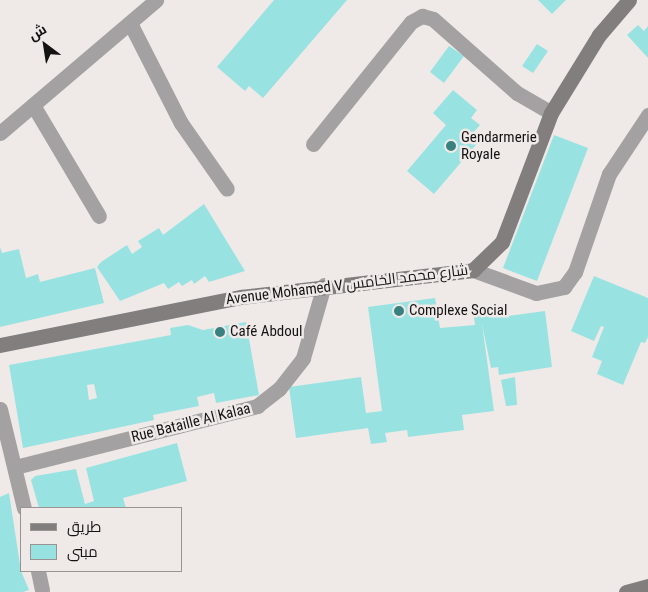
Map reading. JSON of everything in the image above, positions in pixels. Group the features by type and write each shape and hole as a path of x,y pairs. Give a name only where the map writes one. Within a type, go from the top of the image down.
{"street":[{"path":"0,133 156,0"},
{"name":"Avenue Mohamed V شارع محمد الخامس","path":"0,345 241,296 324,285 472,270 502,242 551,113 598,35 629,0"},
{"path":"313,144 411,22 422,16 433,19 517,93 551,113"},
{"path":"130,23 181,123 227,189"},
{"path":"33,105 99,216"},
{"path":"472,270 536,293 564,287 575,272 609,174 648,114"},
{"name":"Rue Bataille Al Kalaa","path":"14,467 257,406 279,389 303,358 324,285"},
{"path":"0,409 24,507"},
{"path":"38,572 42,590"},
{"path":"626,592 648,586"}],"building":[{"path":"274,0 347,0 263,98 249,86 245,91 217,67"},
{"path":"538,0 566,0 552,14"},
{"path":"638,25 644,31 648,26 648,58 627,35"},
{"path":"537,44 548,51 533,73 522,66"},
{"path":"449,46 464,56 444,83 430,72"},
{"path":"453,90 477,110 471,118 480,125 472,134 480,140 434,194 407,171 446,125 433,113"},
{"path":"554,135 588,148 537,281 503,268"},
{"path":"204,204 245,271 209,282 205,276 194,284 192,280 182,286 179,282 168,289 164,283 120,301 97,267 101,262 127,245 132,254 142,247 138,241 159,228 163,235"},
{"path":"0,247 2,253 19,249 26,278 38,274 40,282 95,268 104,303 0,327"},
{"path":"594,276 648,298 648,337 645,343 641,342 623,385 597,374 602,361 592,357 604,327 601,326 594,341 571,331"},
{"path":"435,298 440,328 475,325 473,311 499,307 500,317 545,311 552,367 499,375 498,367 491,368 482,324 494,411 462,415 464,430 408,437 407,430 385,433 387,442 371,444 368,428 296,438 289,387 361,377 366,413 382,411 368,307"},
{"path":"246,322 259,395 216,403 214,393 197,397 199,406 153,415 154,420 23,448 9,365 171,335 170,328 188,325 203,330","holes":["94,384 97,398 89,400 87,385"]},
{"path":"515,377 517,405 506,406 501,380"},
{"path":"177,443 187,481 123,498 126,507 39,507 31,480 35,476 76,469 85,504 94,501 86,468"},
{"path":"9,493 20,572 29,590 23,592 0,592 0,497"}],"place":[{"name":"Gendarmerie Royale","path":"451,146"},
{"name":"Complexe Social","path":"399,311"},
{"name":"Café Abdoul","path":"220,332"}]}
